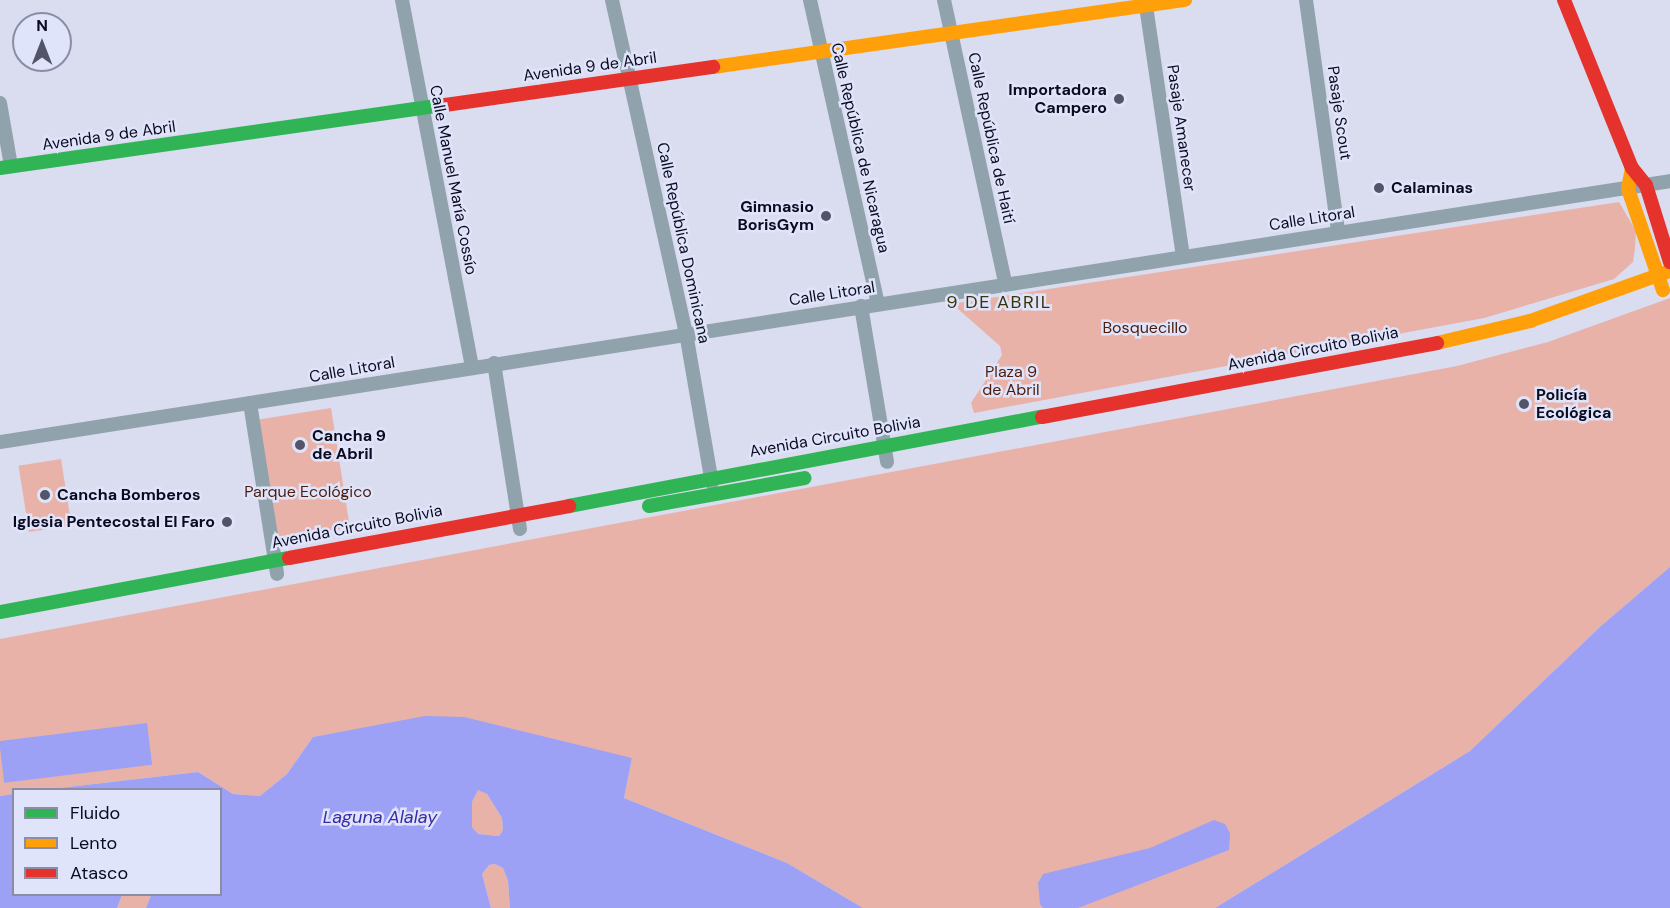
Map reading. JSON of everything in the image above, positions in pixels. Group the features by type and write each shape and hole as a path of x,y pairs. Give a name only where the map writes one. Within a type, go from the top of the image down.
{"main road":[{"name":"Avenida 9 de Abril","path":"6,167 423,106 1185,0"},
{"path":"1564,0 1632,168 1646,185 1670,262"},
{"path":"1632,168 1628,189 1664,274 1666,289 1646,296"},
{"name":"Avenida Circuito Bolivia","path":"0,627 518,513 1456,339 1530,321 1664,274"},
{"path":"1460,353 1531,335 1627,303"},
{"name":"Avenida Circuito Bolivia","path":"1248,394 1445,357"},
{"name":"Avenida Circuito Bolivia","path":"0,612 520,529 818,475"}],"street":[{"name":"Calle Manuel María Cossío","path":"402,0 472,367"},
{"name":"Calle República Dominicana","path":"612,0 686,333 714,495"},
{"name":"Calle República de Nicaragua","path":"810,0 878,303"},
{"name":"Calle República de Haití","path":"944,0 1005,283"},
{"name":"Pasaje Scout","path":"1306,0 1338,231"},
{"name":"Pasaje Amanecer","path":"1146,6 1183,256"},
{"path":"0,103 6,167"},
{"name":"Calle Litoral","path":"0,442 1338,231 1670,182"},
{"path":"861,306 887,462"},
{"path":"494,363 520,529"},
{"path":"250,403 276,567"}],"green space":[{"path":"1619,202 1636,231 1635,248 1633,262 1614,279 1484,318 974,413 971,403 1002,355 1000,346 958,309 957,303"},
{"path":"1670,298 1670,567 1601,626 1470,751 1215,908 863,908 787,863 624,798 632,758 367,728 313,737 287,774 260,796 233,794 198,772 60,788 12,788 12,794 0,796 0,639 1457,366 1548,342"},
{"name":"Parque Ecológico","path":"331,408 350,528 278,539 259,419"},
{"name":"Cancha Bomberos","path":"61,459 71,525 29,532 19,466"},
{"path":"478,789 487,794 502,818 503,830 499,836 478,834 472,827 472,802"},
{"path":"495,864 503,868 508,881 510,908 491,908 482,874 489,865"},
{"path":"122,896 151,896 146,908 117,908"}],"water":[{"path":"1670,567 1670,908 1215,908 1470,751 1601,626"},
{"name":"Laguna Alalay","path":"425,716 464,717 632,758 624,798 787,863 863,908 510,908 508,881 503,868 495,864 489,865 482,874 491,908 146,908 151,896 222,896 222,788 60,788 198,772 233,794 260,796 287,774 313,737","holes":["478,790 487,794 502,818 503,830 499,836 478,834 472,827 472,802"]},
{"path":"147,723 152,765 4,783 0,741"},
{"path":"12,794 12,896 122,896 117,908 0,908 0,796"},
{"path":"1214,820 1225,824 1230,833 1229,850 1078,908 1043,908 1040,904 1038,883 1043,874 1150,848"}],"traffic: fast":[{"path":"0,168 438,106"},
{"path":"569,506 1042,417"},
{"path":"649,506 805,478"},
{"path":"0,612 289,558"}],"traffic: slow":[{"path":"713,67 1185,0"},
{"path":"1632,168 1628,189 1663,290"},
{"path":"1437,343 1530,321 1670,271"}],"traffic: jam":[{"path":"1564,0 1632,168 1646,185 1670,262"},
{"path":"438,106 713,67"},
{"path":"1042,417 1437,343"},
{"path":"289,558 569,506"}],"place":[{"name":"Importadora Campero","path":"1119,99"},
{"name":"Calaminas","path":"1379,188"},
{"name":"Gimnasio BorisGym","path":"826,216"},
{"name":"Policía Ecológica","path":"1524,404"},
{"name":"Cancha 9 de Abril","path":"300,445"},
{"name":"Cancha Bomberos","path":"45,495"},
{"name":"Iglesia Pentecostal El Faro","path":"227,522"}],"district":[{"name":"9 DE ABRIL","path":"999,302"}],"park label":[{"name":"Bosquecillo","path":"1145,328"},
{"name":"Plaza 9 de Abril","path":"1011,381"}]}
